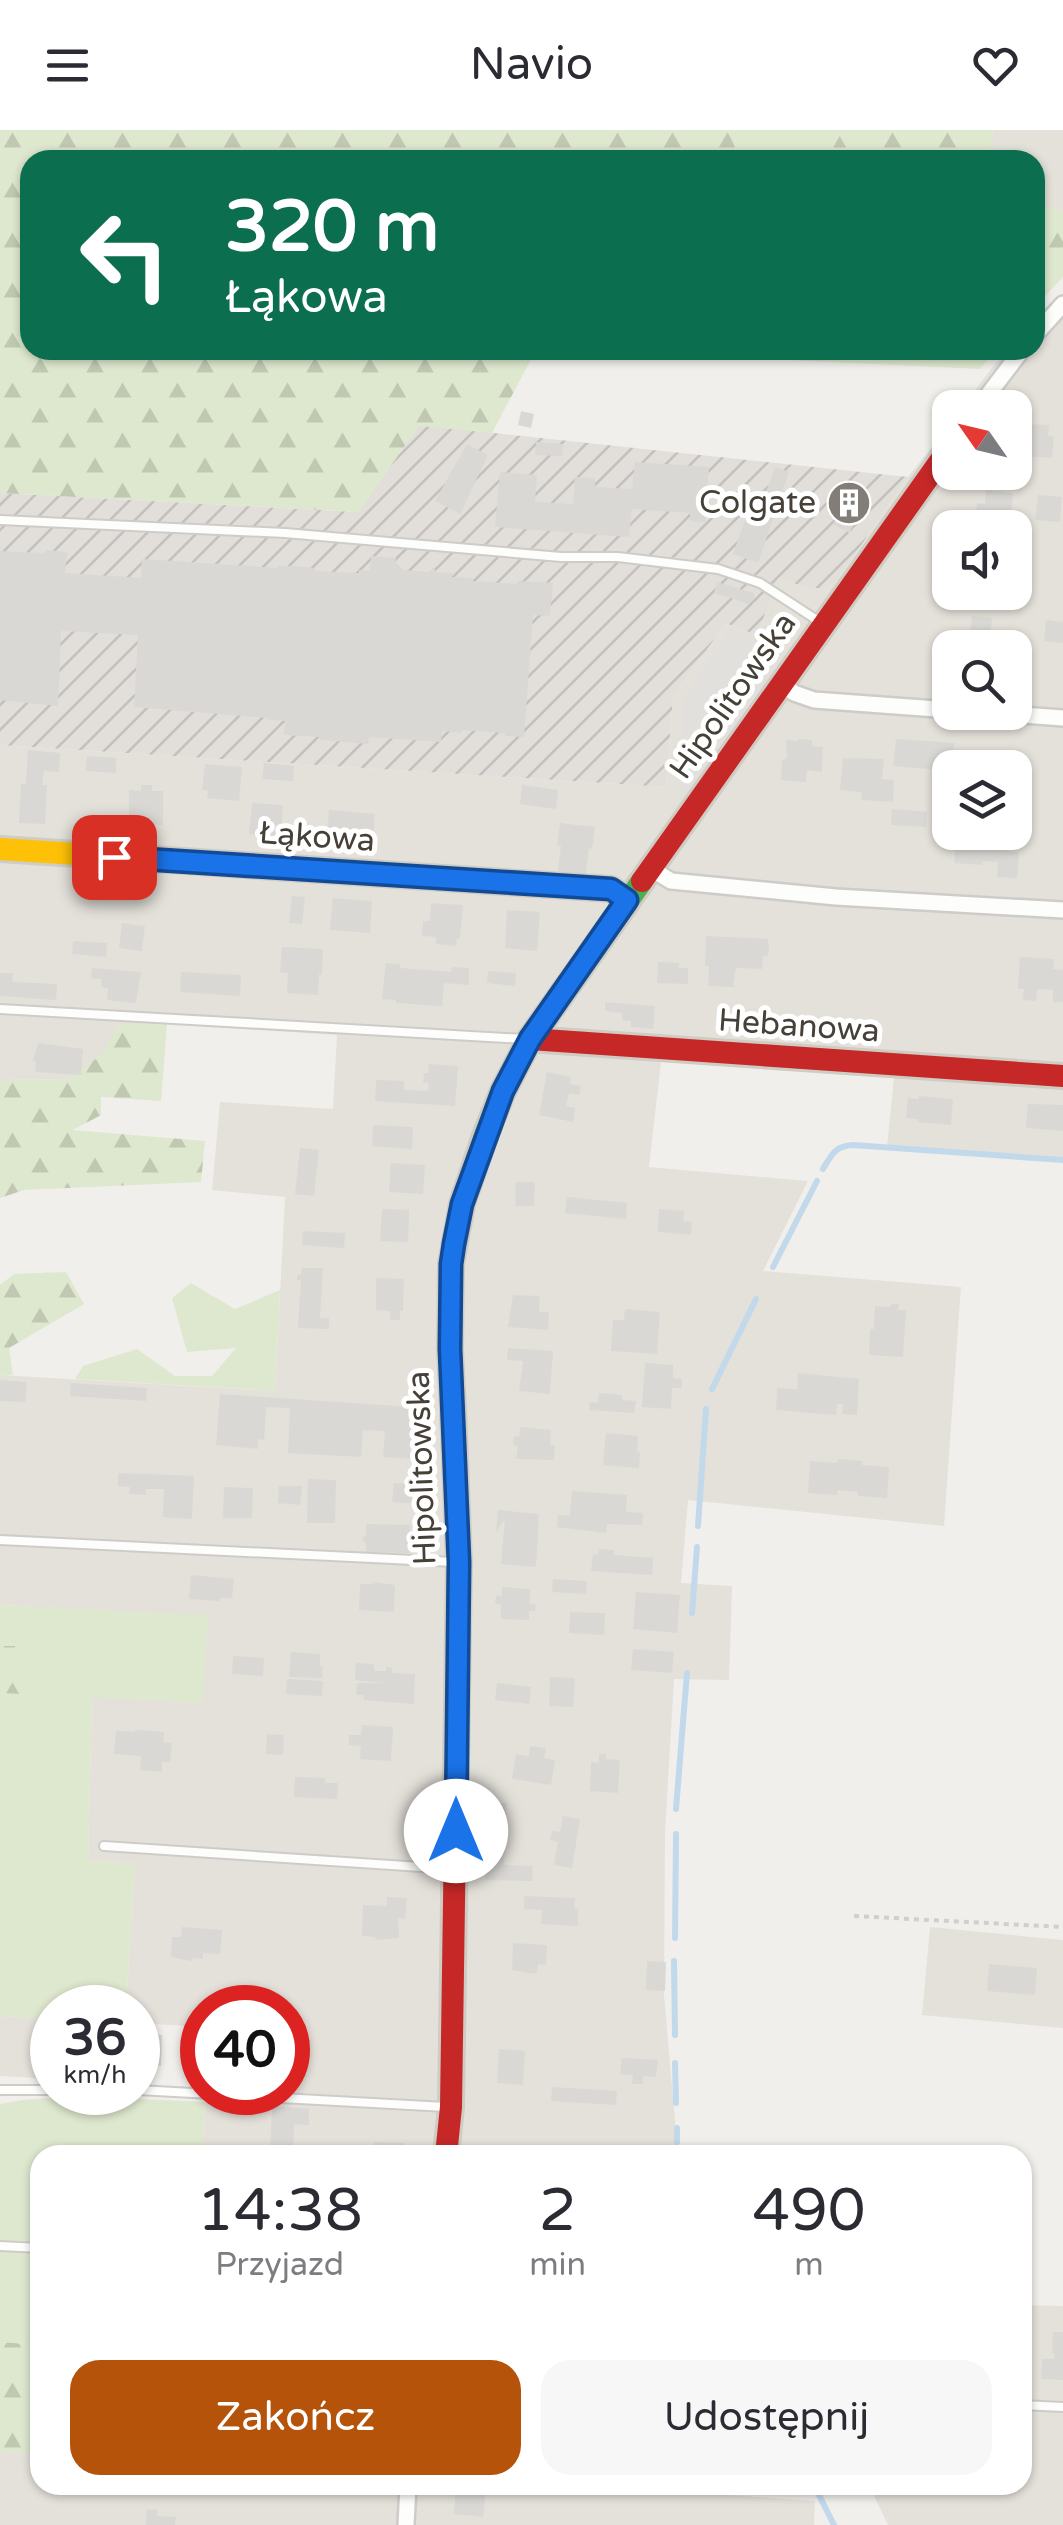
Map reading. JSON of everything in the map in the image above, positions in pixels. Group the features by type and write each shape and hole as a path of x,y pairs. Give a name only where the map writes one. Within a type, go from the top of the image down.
{"street":[{"path":"1045,323 1063,304"},
{"path":"992,390 1014,360"},
{"name":"Hipolitowska","path":"447,2145 456,1869 459,1562 450,1349 451,1264 462,1204 503,1091 530,1039 932,471"},
{"path":"782,684 814,700 932,709"},
{"path":"1032,716 1063,718"},
{"name":"Łąkowa","path":"0,849 611,889 627,900"},
{"path":"650,868 671,881 836,897 1063,910"},
{"name":"Hebanowa","path":"530,1039 1063,1076"},
{"path":"406,2525 408,2495"}],"lane":[{"path":"0,520 285,532 718,568 760,584 824,624"},
{"path":"0,1009 530,1039"},
{"path":"0,1540 459,1562"},
{"path":"104,1846 456,1869"},
{"path":"0,2090 30,2090"},
{"path":"160,2091 451,2107"},
{"path":"0,2246 30,2248"},
{"path":"1032,2405 1063,2407"}],"path":[{"path":"854,1916 1063,1927"}],"shaded area":[{"path":"994,130 1063,130 1063,210 1045,209 1045,150 989,150"},
{"path":"1063,296 1063,1158 887,1146 894,1078 661,1062 649,1167 808,1181 763,1271 961,1287 944,1526 688,1500 681,1583 732,1586 729,1680 674,1679 665,1833 664,1995 677,2145 203,2145 204,2115 310,2115 310,1985 180,1985 180,2026 160,2024 160,1985 127,1985 135,1864 88,1860 92,1698 208,1616 0,1605 0,1375 275,1391 285,1197 212,1190 220,1102 333,1109 337,1035 167,1024 105,1052 69,1079 0,1080 0,745 666,787 673,696 726,623 778,578 808,588 835,583 932,446 932,490 1032,490 1032,390 975,390 999,360 1045,360 1045,314"},
{"path":"419,425 908,477 835,583 808,588 778,578 757,635 726,623 673,696 666,787 0,745 0,493 358,512"},
{"path":"730,629 788,653 681,802 683,699"},
{"path":"930,1927 1063,1940 1063,2028 922,2015"},
{"path":"0,2016 30,2018 30,2078 0,2076"},
{"path":"1032,2305 1063,2306 1063,2525 888,2525 874,2495 1032,2495"},
{"path":"0,2452 30,2454 30,2495 729,2495 815,2501 814,2525 0,2525"}],"green space":[{"path":"0,130 728,130 736,150 20,150 20,360 531,360 492,433 419,426 358,512 0,493"},
{"path":"728,130 843,130 832,150 736,150"},
{"path":"843,130 994,130 989,150 832,150"},
{"path":"1045,209 1063,210 1063,277 1045,296"},
{"path":"787,360 988,360 980,369"},
{"path":"167,1024 161,1101 101,1097 101,1115 73,1130 205,1141 201,1182 24,1190 0,1198 0,1080 69,1079 105,1052 117,1025"},
{"path":"66,1272 84,1304 9,1348 13,1375 0,1375 0,1285 14,1274"},
{"path":"191,1283 235,1309 280,1290 275,1391 75,1379 83,1366 137,1349 175,1376 212,1376 236,1348 187,1352 172,1298"},
{"path":"0,1605 208,1615 203,1703 92,1698 88,1860 135,1864 127,1985 30,1985 30,2018 0,2016 0,1693 19,1694 15,1647 0,1646"},
{"path":"0,1646 15,1646 20,1694 0,1693"},
{"path":"30,2100 30,2115 160,2115 160,2100 180,2101 180,2115 204,2115 203,2145 30,2145 30,2242 0,2240 0,2104"},
{"path":"0,2250 30,2252 30,2344 0,2342"},
{"path":"0,2342 30,2344 30,2454 0,2452"}],"building":[{"path":"521,411 534,414 531,428 518,425"},
{"path":"1032,424 1049,425 1048,436 1054,436 1052,458 1032,457"},
{"path":"536,442 563,444 562,456 535,455"},
{"path":"467,444 488,455 460,514 435,501"},
{"path":"635,462 709,467 705,522 690,521 690,513 632,509 629,537 495,527 500,472 537,475 535,502 573,504 575,477 595,478 595,487 632,489"},
{"path":"775,467 789,472 758,563 733,554 755,492 765,495"},
{"name":"Colgate","path":"844,481 870,496 849,533 833,524 837,517 827,511"},
{"path":"986,490 1013,493 1011,510 976,510 977,503 985,504"},
{"path":"1038,495 1062,497 1060,522 1035,520"},
{"path":"0,551 67,552 65,573 141,578 142,559 359,573 370,571 371,556 396,558 403,570 429,572 433,568 473,581 553,583 550,616 533,615 524,737 462,730 442,731 441,742 369,737 368,744 284,735 285,721 268,718 134,707 138,635 61,631 58,706 0,700"},
{"path":"717,582 755,597 749,604 714,593"},
{"path":"972,616 992,618 991,630 971,630"},
{"path":"1046,620 1063,622 1063,643 1044,641"},
{"path":"896,739 954,743 953,750 932,750 932,769 893,766"},
{"path":"786,740 812,740 812,746 823,747 822,772 807,770 806,782 781,780 782,760 787,758"},
{"path":"28,750 60,753 59,772 44,771 45,824 19,823"},
{"path":"87,756 116,758 116,773 86,771"},
{"path":"843,758 884,759 882,779 894,780 893,802 861,800 862,792 840,790"},
{"path":"264,763 294,766 293,781 262,779"},
{"path":"205,764 242,767 239,801 207,798 208,791 202,790"},
{"path":"141,785 163,791 163,825 129,824 129,790 141,791"},
{"path":"522,785 558,790 556,809 520,804"},
{"path":"252,803 283,805 281,837 249,834"},
{"path":"892,809 927,812 926,827 891,825"},
{"path":"329,810 375,814 372,851 326,848"},
{"path":"560,823 595,827 585,881 557,878"},
{"path":"955,850 1019,852 1017,878 997,877 998,862 954,863"},
{"path":"292,896 305,897 302,924 289,923"},
{"path":"333,898 372,901 370,933 330,930"},
{"path":"431,903 463,905 456,946 436,944 436,937 422,936 423,921 430,921"},
{"path":"507,910 540,912 537,951 505,948"},
{"path":"122,923 145,926 142,951 119,948"},
{"path":"706,936 768,939 769,951 763,956 762,969 736,968 736,987 708,986"},
{"path":"73,941 107,943 106,957 72,954"},
{"path":"282,947 323,949 318,995 287,993 288,973 280,972"},
{"path":"1020,957 1054,959 1053,969 1063,970 1063,1002 1053,1002 1053,990 1037,989 1036,1001 1023,1000 1024,989 1018,989"},
{"path":"658,962 679,963 679,968 688,968 688,984 657,983"},
{"path":"386,963 400,964 400,968 451,972 452,967 469,968 469,985 444,983 442,1006 396,1003 382,999"},
{"path":"92,968 141,972 136,1003 107,1000 108,988 101,987 102,979 91,978"},
{"path":"488,971 516,973 515,986 487,983"},
{"path":"181,972 241,975 240,996 180,992"},
{"path":"0,973 13,973 12,982 57,984 56,1000 0,996"},
{"path":"605,1002 655,1006 653,1029 631,1027 631,1021 622,1020 622,1013 605,1011"},
{"path":"38,1043 83,1049 81,1075 35,1072 33,1060"},
{"path":"429,1064 458,1066 455,1106 375,1101 376,1080 404,1081 404,1090 428,1091 429,1083 423,1082"},
{"path":"547,1072 571,1077 570,1084 581,1086 579,1095 569,1093 566,1106 575,1108 573,1122 539,1115"},
{"path":"908,1098 953,1099 951,1125 906,1118"},
{"path":"1028,1104 1063,1105 1063,1131 1026,1128"},
{"path":"373,1125 413,1127 412,1149 372,1146"},
{"path":"300,1148 319,1150 314,1196 295,1194"},
{"path":"391,1163 425,1165 423,1194 389,1192"},
{"path":"516,1182 535,1182 534,1206 515,1206"},
{"path":"567,1197 627,1203 626,1219 565,1213"},
{"path":"382,1209 409,1210 408,1242 380,1241"},
{"path":"659,1209 684,1211 683,1221 692,1222 691,1235 658,1232"},
{"path":"303,1231 345,1233 344,1248 302,1245"},
{"path":"302,1268 323,1268 320,1318 329,1318 329,1329 298,1328 301,1280 297,1280 297,1275 301,1275"},
{"path":"376,1278 404,1279 400,1320 391,1320 390,1311 376,1310"},
{"path":"513,1295 540,1296 539,1312 549,1312 548,1330 508,1327"},
{"path":"891,1304 906,1310 903,1357 869,1355 875,1306"},
{"path":"625,1309 660,1312 657,1354 611,1351 613,1320 624,1320"},
{"path":"508,1348 553,1351 550,1394 519,1391 523,1361 507,1360"},
{"path":"645,1363 673,1365 673,1378 682,1379 682,1388 672,1388 671,1409 642,1407"},
{"path":"798,1373 859,1379 857,1415 842,1414 843,1404 837,1404 836,1415 776,1410 777,1388 797,1389"},
{"path":"0,1380 27,1382 25,1402 0,1401"},
{"path":"71,1383 147,1388 146,1401 70,1396"},
{"path":"599,1393 636,1401 634,1413 589,1410 590,1402 598,1403"},
{"path":"220,1394 425,1408 425,1423 417,1422 414,1459 383,1457 385,1431 363,1430 361,1457 288,1453 290,1408 266,1407 264,1440 258,1439 258,1449 216,1445"},
{"path":"520,1427 551,1430 554,1460 516,1459 518,1446 513,1445 514,1436 519,1437"},
{"path":"606,1433 638,1436 639,1468 603,1465"},
{"path":"838,1459 889,1467 887,1498 837,1490 837,1495 808,1493 810,1461 837,1463"},
{"path":"118,1473 194,1476 192,1519 163,1517 164,1489 146,1489 146,1495 129,1494 130,1487 118,1486"},
{"path":"308,1479 336,1480 335,1523 307,1523"},
{"path":"394,1483 423,1485 422,1504 392,1502"},
{"path":"279,1486 302,1486 300,1505 278,1503"},
{"path":"224,1487 253,1488 252,1518 223,1518"},
{"path":"572,1491 627,1495 626,1512 643,1513 642,1525 607,1524 606,1533 557,1527 558,1515 570,1516"},
{"path":"498,1510 539,1514 536,1567 501,1564 505,1519 496,1532"},
{"path":"366,1524 410,1525 409,1553 366,1552 362,1539"},
{"path":"599,1549 614,1550 614,1555 653,1558 652,1575 591,1571 593,1554 598,1555"},
{"path":"191,1575 234,1579 232,1598 189,1599"},
{"path":"553,1579 587,1581 586,1594 552,1592"},
{"path":"360,1584 395,1585 394,1612 359,1610"},
{"path":"502,1587 530,1589 530,1604 536,1604 535,1611 529,1611 529,1620 501,1619 501,1604 495,1604 496,1596 502,1596"},
{"path":"636,1592 680,1595 677,1633 633,1629"},
{"path":"570,1612 605,1613 604,1635 569,1633"},
{"path":"633,1649 674,1652 672,1673 631,1670"},
{"path":"291,1652 320,1654 322,1678 289,1677"},
{"path":"233,1656 264,1658 263,1676 232,1674"},
{"path":"356,1663 374,1664 374,1671 386,1671 386,1667 392,1668 392,1673 415,1674 414,1704 364,1700 363,1695 356,1695 357,1683 385,1683 355,1680"},
{"path":"550,1677 575,1678 573,1707 549,1706"},
{"path":"287,1679 323,1681 322,1696 286,1694"},
{"path":"497,1683 531,1687 529,1704 495,1700"},
{"path":"362,1725 393,1727 391,1761 360,1759 361,1746 349,1745 349,1735 361,1735"},
{"path":"116,1731 164,1732 163,1742 172,1743 170,1762 162,1762 162,1772 140,1770 141,1756 114,1754"},
{"path":"267,1734 284,1735 283,1755 266,1754"},
{"path":"530,1746 546,1748 544,1758 555,1760 551,1785 512,1779 516,1754 529,1756"},
{"path":"599,1754 620,1760 618,1793 590,1791 591,1762 599,1763"},
{"path":"295,1777 325,1778 325,1783 338,1783 337,1799 294,1797"},
{"path":"482,1803 507,1803 504,1865 533,1866 532,1881 485,1880 488,1815 482,1815"},
{"path":"563,1816 580,1819 572,1868 554,1865 558,1842 550,1840 552,1831 560,1832"},
{"path":"524,1896 575,1898 578,1926 541,1924 542,1910 524,1909"},
{"path":"387,1897 407,1898 405,1919 398,1918 399,1938 377,1940 362,1936 363,1905 387,1906"},
{"path":"182,1927 222,1930 220,1954 203,1953 203,1959 191,1961 171,1957 172,1937 181,1937"},
{"path":"513,1943 547,1945 546,1965 538,1964 534,1974 512,1970"},
{"path":"647,1961 666,1962 665,1991 646,1990"},
{"path":"989,1964 1037,1968 1035,1995 987,1991"},
{"path":"499,2049 525,2051 523,2085 497,2083"},
{"path":"622,2058 658,2060 656,2077 643,2076 643,2084 632,2084 633,2075 620,2074"},
{"path":"552,2087 617,2091 616,2105 551,2101"},
{"path":"272,2115 309,2115 309,2125 294,2124 293,2145 270,2145"},
{"path":"374,2142 404,2143 404,2145 374,2145"},
{"path":"1053,2332 1063,2332 1063,2380 1041,2379 1042,2359 1054,2359"},
{"path":"455,2495 485,2495 483,2517 454,2514"},
{"path":"147,2510 157,2510 157,2516 176,2517 175,2525 146,2525"}],"waterway":[{"path":"823,1169 835,1152 853,1145 1063,1160"},
{"path":"773,1267 817,1181"},
{"path":"712,1389 756,1299"},
{"path":"698,1526 706,1409"},
{"path":"692,1613 697,1547"},
{"path":"676,1809 687,1673"},
{"path":"675,1938 676,1834"},
{"path":"674,1961 675,2035"},
{"path":"675,2063 676,2103"},
{"path":"677,2128 677,2142"},
{"path":"819,2495 834,2525"}],"traffic: fast":[{"path":"453,1411 451,1264 462,1204 485,1136 530,1039 642,881"}],"traffic: slow":[{"path":"0,849 611,889 627,900"}],"traffic: jam":[{"path":"642,881 932,472"},
{"path":"530,1039 1063,1076"},
{"path":"447,2145 451,2107 459,1562 453,1411"}],"place":[{"name":"Colgate","path":"849,503"}],"route":[{"path":"114,857 611,889 627,900 530,1039 503,1091 462,1204 454,1244 450,1349 459,1562 456,1831"}]}
